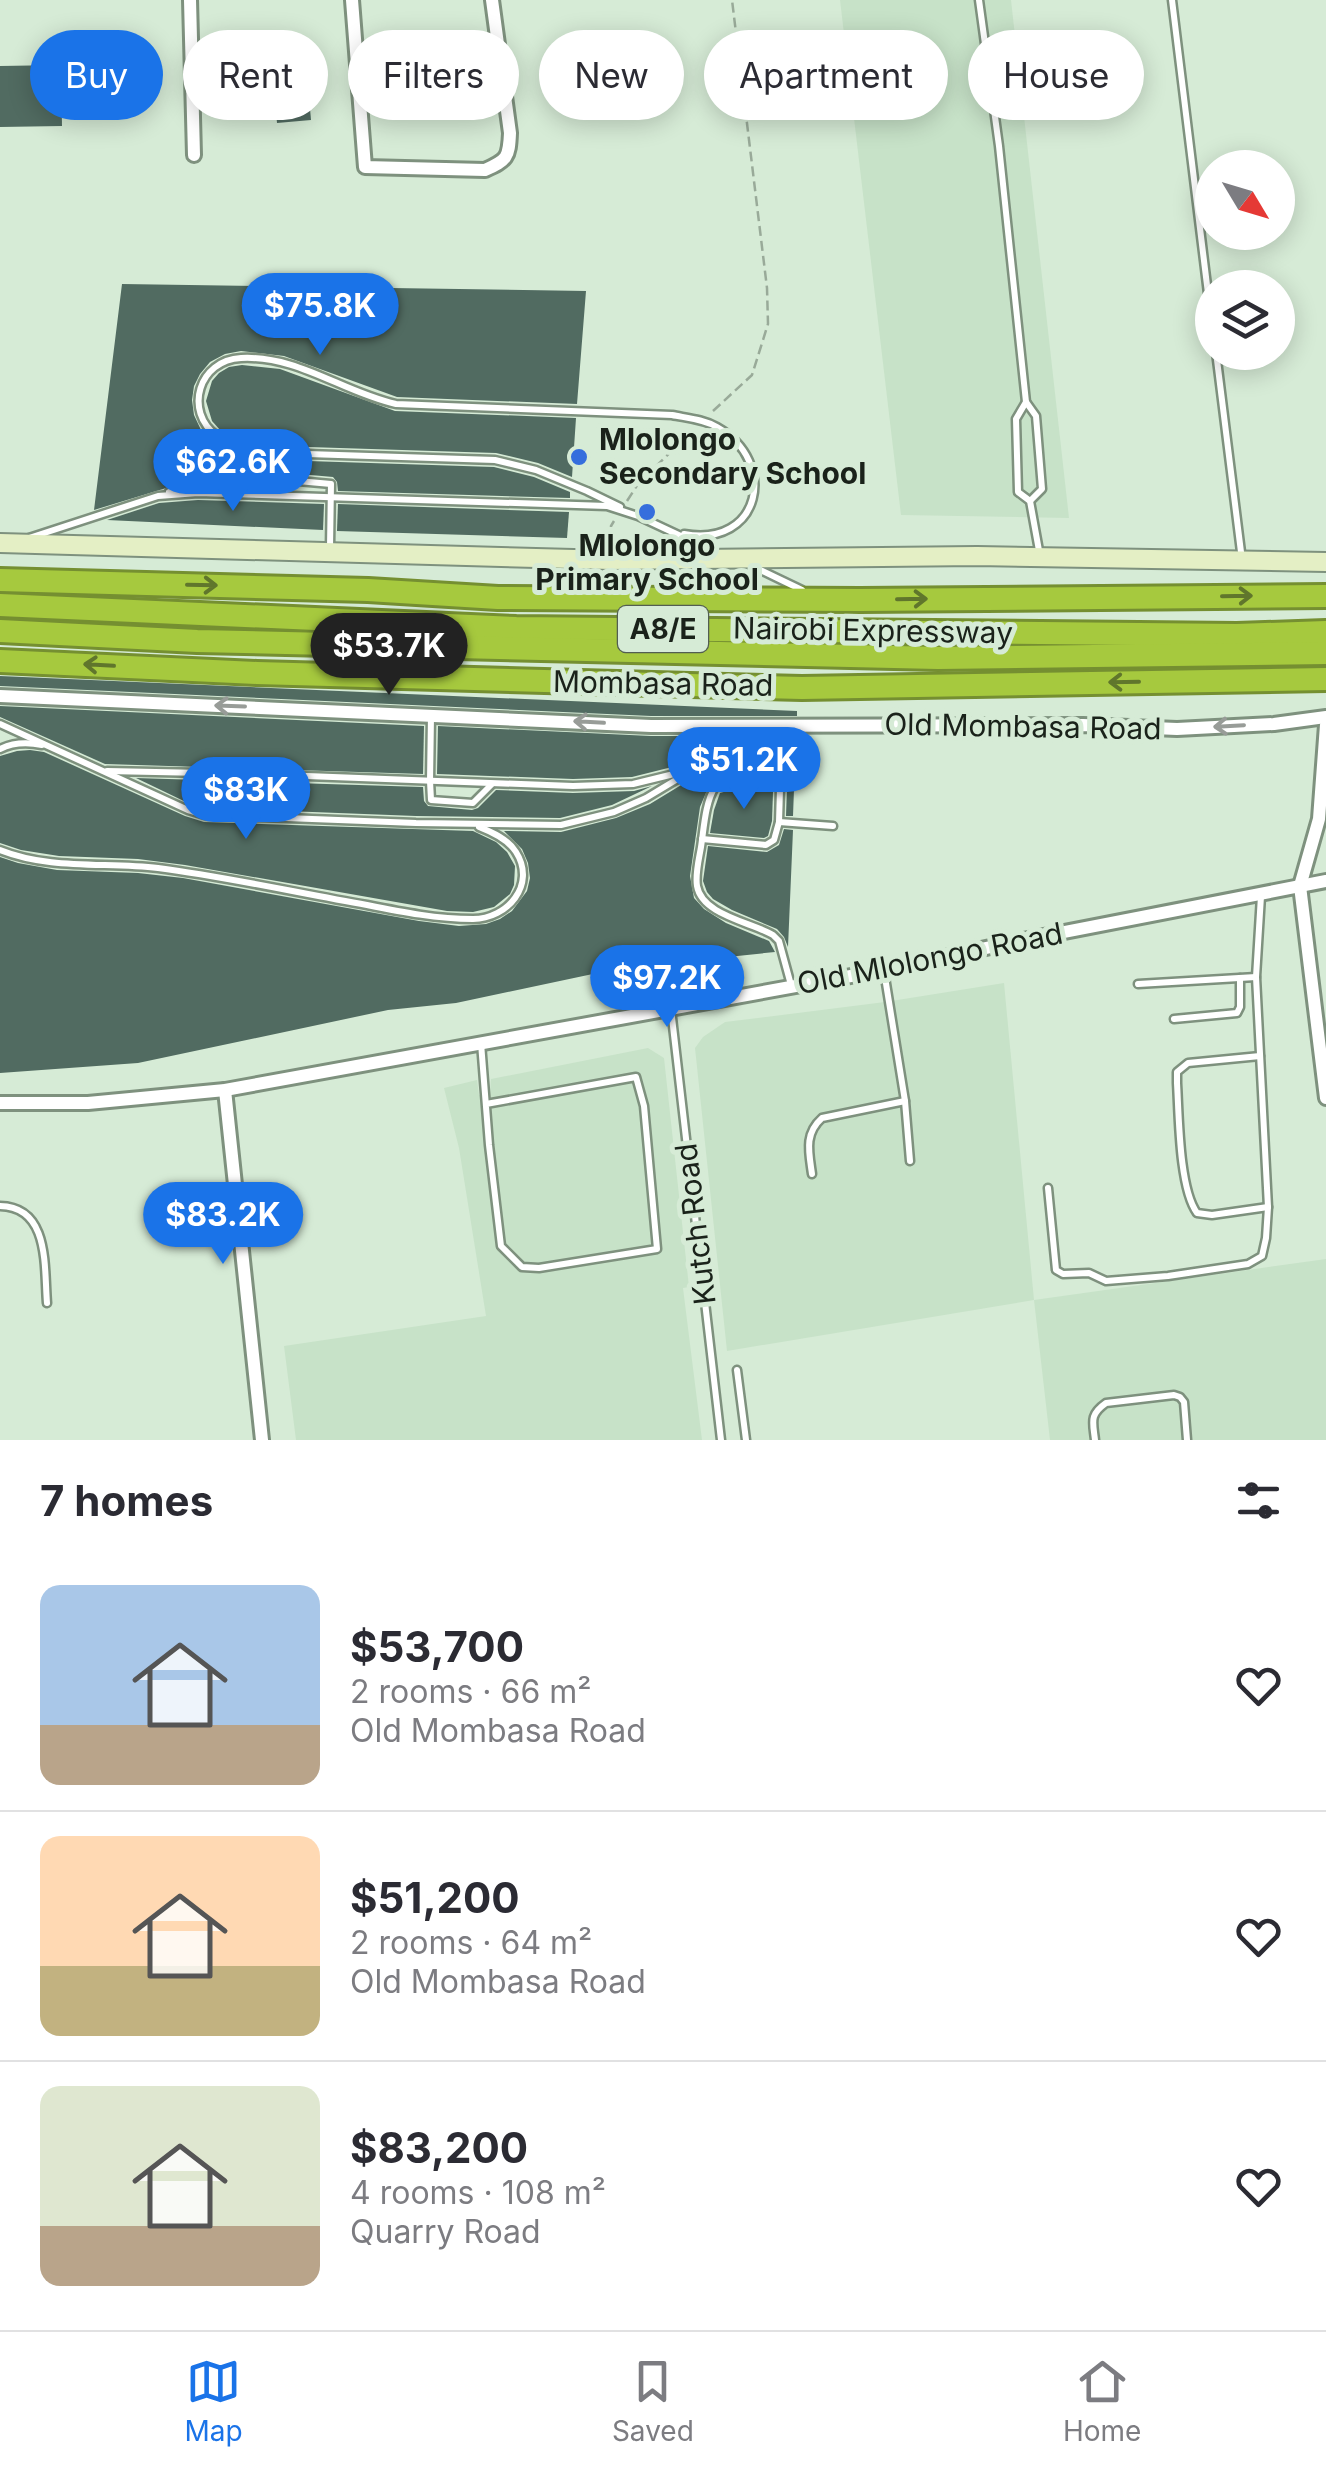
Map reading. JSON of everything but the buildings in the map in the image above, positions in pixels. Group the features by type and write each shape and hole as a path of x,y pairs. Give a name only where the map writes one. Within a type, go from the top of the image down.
{"highway":[{"path":"0,580 368,590 498,598 1326,596"},
{"name":"Nairobi Expressway","path":"0,605 516,628 1218,635 1326,632"},
{"name":"Nairobi Expressway","path":"0,631 197,641 938,658 1326,654"},
{"name":"Mombasa Road","path":"0,660 257,673 802,688 1326,679"}],"street":[{"path":"190,0 191,30"},
{"path":"352,0 365,166 484,170 503,162 509,153 510,133 492,0"},
{"path":"193,120 194,155"},
{"path":"4,545 611,560 977,556 1326,562"},
{"name":"Old Mombasa Road","path":"0,696 651,726 1083,725 1178,729 1326,717"},
{"path":"1326,725 1318,819 1300,886 1326,1098"},
{"name":"Old Mlolongo Road","path":"0,1102 88,1103 225,1090 884,970 1326,881"},
{"path":"225,1090 262,1440"}],"lane":[{"path":"979,0 1026,402 1036,416 1042,488 1030,502"},
{"path":"1172,0 1205,270"},
{"path":"672,532 703,538 730,530 749,507 754,492 752,468 738,443 702,420 672,414 396,404 343,387 291,363 262,358 236,358 222,363 208,372 200,387 200,416 218,437 236,446 276,453 495,460 536,470 588,490 621,509 796,588 824,599 860,600"},
{"path":"1218,370 1242,560"},
{"path":"1026,402 1016,419 1018,492 1030,502 1040,558"},
{"path":"4,545 276,453"},
{"path":"250,494 276,480 332,484 330,554"},
{"path":"158,496 198,492 621,509"},
{"path":"432,714 432,800 472,802 493,783"},
{"path":"0,724 188,810 205,814 561,825 614,812 646,798 739,742 788,726"},
{"path":"0,749 28,742 53,747"},
{"path":"104,771 608,786 693,770"},
{"path":"702,839 766,845 774,840 780,789 748,777 712,790 702,839 696,880 700,894 723,914 779,941 791,986"},
{"path":"779,822 833,826"},
{"path":"0,850 21,858 156,868 428,916 476,920 496,916 511,906 522,877 522,864 510,844 468,824"},
{"path":"1048,1188 1056,1270 1063,1274 1089,1273 1106,1281 1168,1276 1248,1264 1262,1256 1268,1206 1256,977 1261,895"},
{"path":"884,970 910,1162"},
{"path":"1138,984 1256,977"},
{"path":"1174,1019 1237,1013 1240,978"},
{"name":"Kutch Road","path":"671,1007 721,1440"},
{"path":"481,1042 488,1145 501,1246 522,1268 657,1248 644,1106 636,1077 486,1104"},
{"path":"1260,1056 1188,1063 1177,1072 1177,1083 1191,1205 1197,1213 1212,1215 1268,1206"},
{"path":"812,1174 808,1144 812,1127 822,1118 904,1101"},
{"path":"0,1206 22,1211 35,1222 42,1242 47,1303"},
{"path":"738,1370 746,1440"},
{"path":"1094,1440 1093,1417 1106,1404 1174,1395 1184,1402 1187,1440"}],"path":[{"path":"611,560 611,526 621,509 638,484 752,376 768,324 732,0"}],"shaded area":[{"path":"840,0 1011,0 1014,30 968,30 968,120 1024,120 1069,518 901,515 854,120 948,120 948,30 844,30"},
{"path":"1004,983 1034,1300 727,1351 695,1048 703,1037 725,1022"},
{"path":"648,1048 664,1058 689,1287 683,1288 702,1440 296,1440 284,1346 486,1316 459,1148 444,1088 477,1080 479,1095 490,1094 491,1079"},
{"path":"1326,1259 1326,1440 1050,1440 1034,1300"}],"place":[{"name":"Mlolongo Secondary School","path":"579,457"},
{"name":"Mlolongo Primary School","path":"647,512"}]}
